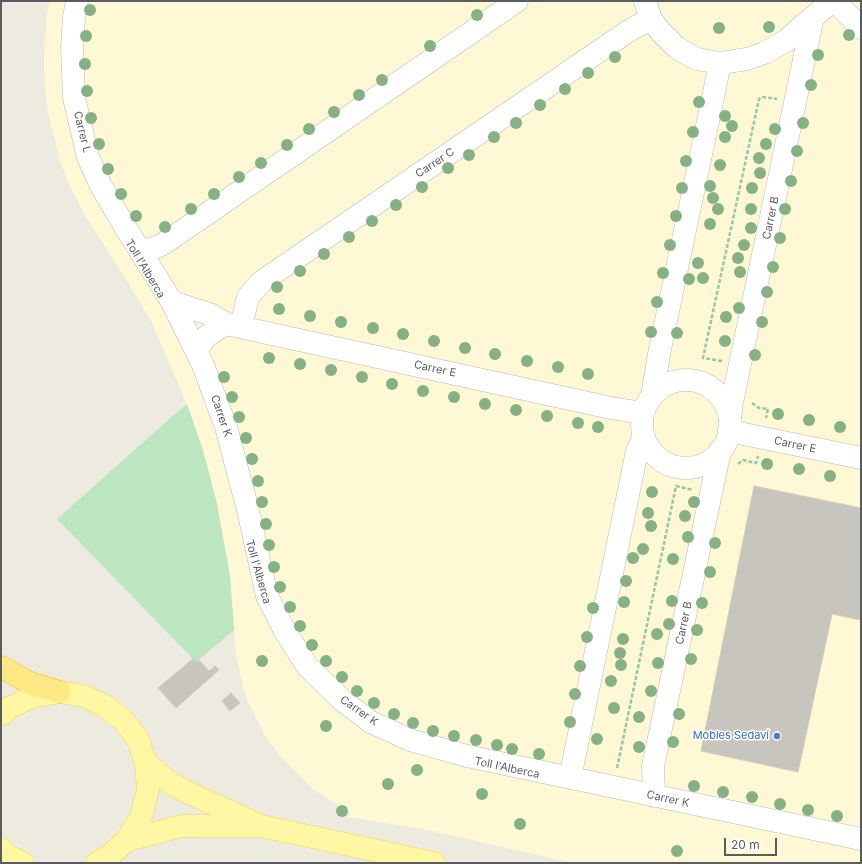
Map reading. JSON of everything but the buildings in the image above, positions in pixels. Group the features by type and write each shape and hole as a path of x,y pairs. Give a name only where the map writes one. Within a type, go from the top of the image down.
{"highway":[{"path":"1,667 30,683 60,692"}],"main road":[{"path":"1,715 9,708 33,696 60,692 84,696 105,706 124,721 138,740 146,762 148,790 141,817 127,840 113,853 97,863"},
{"path":"146,762 170,783 261,826"},
{"path":"127,840 182,826 261,826 434,863"},
{"path":"1,849 5,854 22,863"}],"street":[{"name":"Carrer L","path":"77,1 74,17 72,47 74,98 88,157 101,186 140,251"},
{"path":"140,251 154,248 163,244 517,1"},
{"path":"648,10 660,31 677,48 697,59 720,63 747,59 764,53 786,41 834,1 861,28"},
{"name":"Carrer C","path":"234,325 248,297 261,282 630,30 648,10"},
{"name":"Carrer B","path":"730,425 732,402 813,17"},
{"path":"648,404 661,387 673,382 686,380 699,382 710,387 720,396 727,407 730,425 726,441 720,451 710,460 698,466 685,468 671,465 660,459 650,449 644,437 642,425 660,349 720,63"},
{"name":"Carrer K","path":"140,251 172,302 196,350 226,427 248,510 267,596 285,631 307,666 343,701 371,722 410,740 467,756 861,839"},
{"name":"Carrer E","path":"172,302 212,315 234,325 604,406 648,404"},
{"path":"196,350 207,336 234,325"},
{"name":"Carrer E","path":"730,425 861,458"},
{"path":"570,778 637,451 644,437"},
{"name":"Carrer B","path":"654,796 653,766 720,451"}],"shaded area":[{"path":"50,1 861,1 861,863 574,863 418,828 347,817 351,814 313,789 280,756 264,734 248,702 243,687 236,656 230,576 217,504 203,450 187,404 151,321 86,217 72,191 60,162 47,108 44,69 47,14"}],"green space":[{"path":"187,404 203,450 217,504 230,576 234,630 196,662 57,519"}],"place":[{"name":"Mobles Sedaví","path":"777,736"}]}
